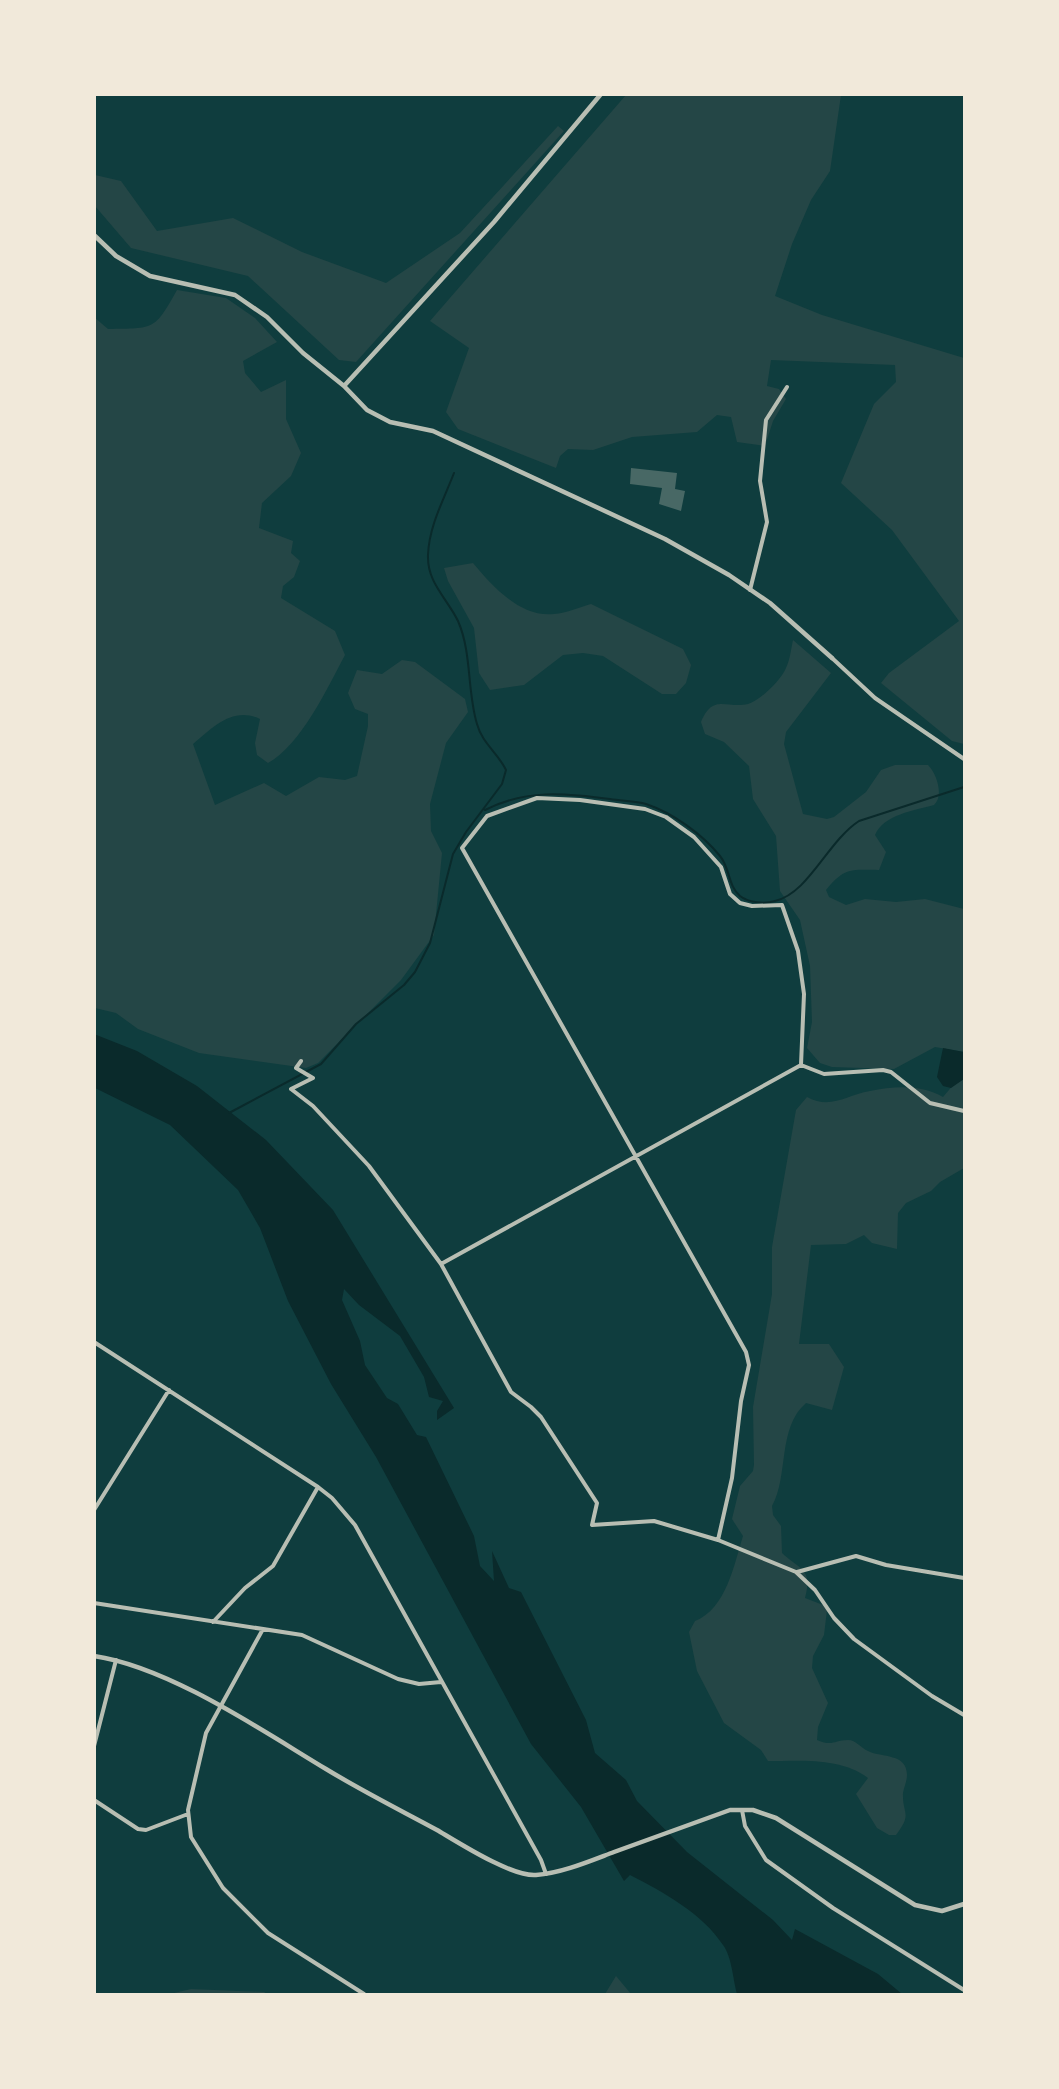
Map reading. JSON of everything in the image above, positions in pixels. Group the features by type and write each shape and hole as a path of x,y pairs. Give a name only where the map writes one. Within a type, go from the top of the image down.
{"street":[{"path":"344,386 494,222 601,94"},
{"path":"94,235 116,256 150,276 235,295 267,317 303,353 344,386 367,410 382,418 433,431 591,504 665,539 750,590 770,603 875,698 964,759"},
{"path":"750,590 767,522 760,481 766,420 787,387"},
{"path":"718,1540 732,1478 741,1401 749,1365 746,1352 462,848 487,816 537,798 580,800 645,809 666,817 694,837 722,867 730,894 741,903 752,906 783,905 798,951 804,994 801,1065"},
{"path":"301,1061 296,1068 313,1078 291,1089 313,1106 369,1166 441,1264 511,1392 541,1417 590,1490 597,1503 592,1525 654,1521 718,1540 796,1572 815,1590 834,1618 854,1639 932,1696 964,1715"},
{"path":"441,1264 801,1065"},
{"path":"801,1065 824,1074 884,1070 891,1072 930,1103 964,1111"},
{"path":"94,1342 318,1487 332,1498 355,1525 542,1860 546,1874"},
{"path":"94,1510 169,1390"},
{"path":"212,1622 245,1588 273,1566 318,1487"},
{"path":"796,1572 856,1556 886,1565 964,1578"},
{"path":"94,1604 302,1635 398,1679 419,1684 441,1682"},
{"path":"263,1629 218,1707 206,1733 188,1814 191,1837 224,1888 268,1933 364,1995"},
{"path":"94,1656 140,1666 218,1707 489,1860 533,1876 587,1862 730,1810 742,1809 753,1810 776,1818 915,1905 942,1911 964,1904"},
{"path":"94,1746 116,1660"},
{"path":"94,1800 138,1829 146,1830 188,1814"},
{"path":"742,1809 745,1826 766,1860 833,1908 964,1990"}],"shaded area":[{"path":"626,95 841,95 830,171 811,200 792,244 775,296 822,315 964,358 964,744 952,741 881,683 889,673 959,621 892,530 841,483 874,404 896,382 895,365 771,360 767,386 779,389 786,399 773,421 765,446 737,442 731,417 717,415 697,432 632,437 593,450 568,449 560,456 556,468 458,429 446,412 469,348 430,321"},
{"path":"558,126 564,131 356,362 339,360 248,276 131,248 95,206 95,175 121,181 157,231 233,218 302,252 386,283 460,233"},
{"path":"177,290 226,298 255,318 277,342 243,361 245,373 261,392 286,380 286,419 301,453 291,476 262,503 259,528 293,541 291,553 300,561 294,577 283,586 281,598 335,631 345,655 302,729 280,755 268,763 257,755 255,743 260,719 250,716 241,715 224,720 193,744 215,805 264,783 286,796 319,777 345,780 357,776 368,726 368,714 355,709 348,693 357,670 382,674 402,660 415,662 465,699 468,712 446,743 430,804 431,831 442,853 434,935 401,980 318,1063 306,1068 199,1053 138,1029 116,1013 95,1008 94,317 108,329 144,327 157,320"},
{"path":"473,563 508,599 530,611 554,614 591,604 683,649 691,665 686,683 676,694 662,694 603,656 583,653 563,655 524,685 490,690 479,673 474,628 448,581 444,568"},
{"path":"793,640 831,673 786,732 784,744 803,814 827,819 834,817 866,792 881,770 895,765 928,765 936,779 939,796 934,805 900,814 879,828 875,835 886,852 879,870 849,871 838,877 826,890 829,897 846,905 865,899 896,902 925,899 964,909 964,1052 935,1047 894,1069 832,1067 820,1063 807,1048 812,1022 810,966 800,920 780,891 776,836 753,799 749,766 724,742 705,734 701,722 710,708 715,705 748,704 764,694 783,673"},
{"path":"94,1034 137,1051 197,1086 266,1140 333,1210 454,1408 437,1420 437,1411 443,1401 429,1397 424,1377 400,1336 359,1305 344,1289 342,1300 360,1341 365,1365 387,1398 398,1404 417,1435 426,1437 474,1536 480,1566 494,1581 492,1551 509,1588 521,1592 586,1720 595,1753 626,1780 637,1801 687,1852 773,1920 792,1940 795,1929 878,1974 902,1994 737,1994 726,1950 704,1923 681,1904 630,1875 624,1881 581,1807 531,1744 376,1457 331,1384 288,1301 260,1228 238,1190 170,1125 95,1088"},
{"path":"943,1048 964,1052 964,1079 951,1088 943,1086 937,1077"},
{"path":"964,1079 964,1168 940,1182 931,1191 906,1203 898,1213 897,1249 872,1243 864,1235 846,1244 811,1245 799,1344 829,1344 844,1367 832,1410 806,1403 797,1413 787,1439 780,1481 772,1506 773,1515 781,1526 782,1553 806,1575 805,1598 823,1605 827,1610 824,1635 813,1656 812,1668 828,1703 818,1727 817,1740 830,1743 851,1740 868,1751 893,1757 903,1763 906,1768 907,1777 903,1793 906,1814 904,1822 896,1835 889,1835 877,1828 856,1794 868,1778 857,1771 833,1763 768,1761 761,1750 724,1723 697,1671 689,1632 695,1621 706,1615 721,1596 732,1572 743,1536 732,1519 740,1486 753,1471 754,1465 753,1407 772,1294 772,1247 796,1110 807,1097 816,1101 831,1102 888,1088 917,1088 943,1097 954,1084"},
{"path":"616,1976 631,1994 605,1994"},
{"path":"191,1989 264,1992 267,1994 170,1994"}],"building":[{"path":"631,468 677,473 675,489 685,491 681,511 659,504 662,488 630,484"}],"waterway":[{"path":"229,1113 321,1064 356,1024 404,985 415,972 430,943 453,854 466,832 502,784 506,770 479,731 477,724 462,633 454,613 434,582 429,565 431,534 454,473"},
{"path":"485,810 500,803 546,794 577,795 646,804 677,819 705,840 720,856 733,887 740,896 752,901 767,902 787,896 798,888 837,841 859,821 964,787"}]}
